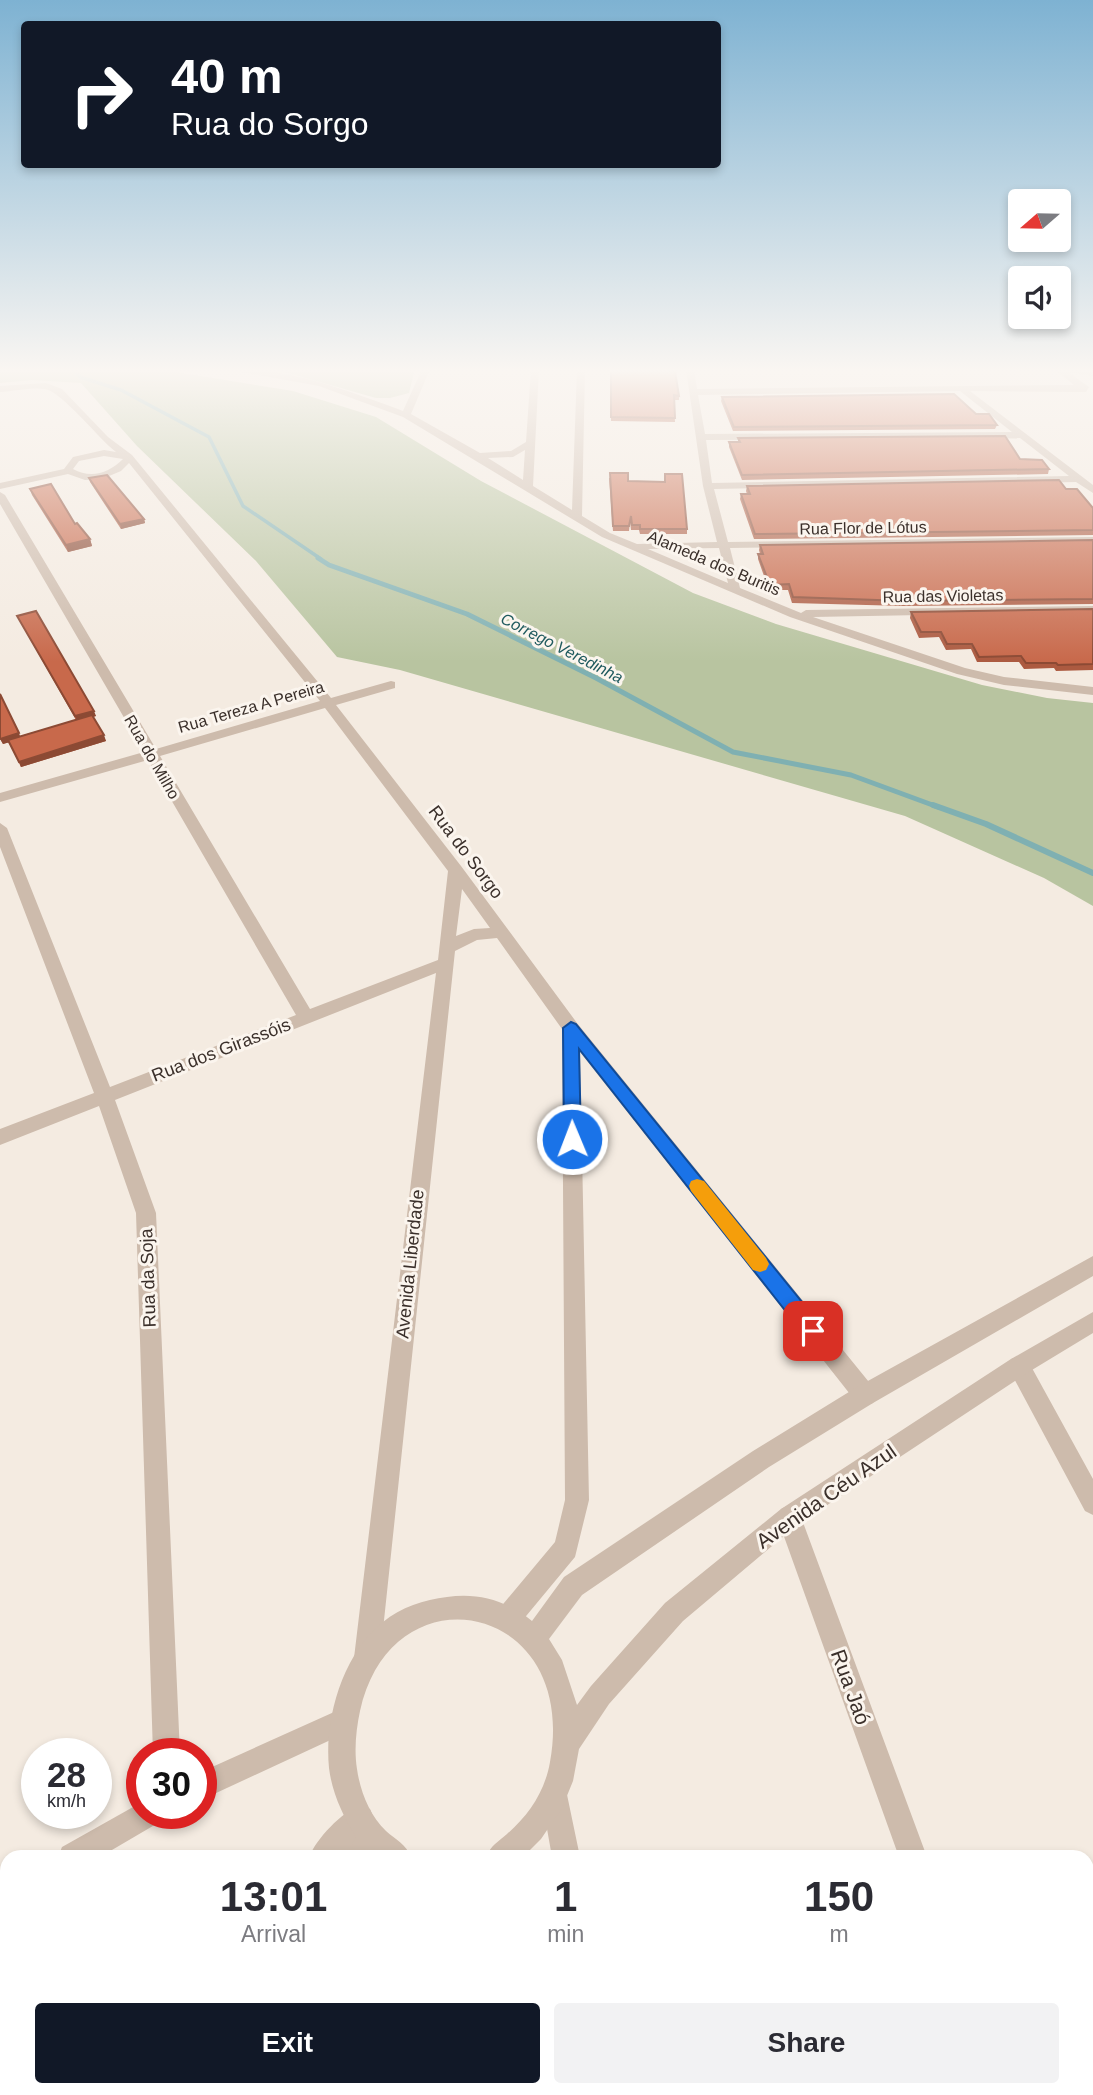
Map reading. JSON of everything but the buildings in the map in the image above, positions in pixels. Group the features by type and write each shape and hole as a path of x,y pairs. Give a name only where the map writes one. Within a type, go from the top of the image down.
{"street":[{"path":"69,471 70,467"},
{"path":"106,475 121,467"},
{"name":"Rua do Sorgo","path":"136,467 328,703 456,870 571,1028 865,1395"},
{"name":"Alameda dos Buritis","path":"495,467 606,535 794,615 961,671 1004,681 1091,692"},
{"path":"528,487 529,467"},
{"path":"577,518 578,467"},
{"path":"705,467 735,589"},
{"path":"1063,467 1093,490"},
{"path":"0,486 69,471 87,477 144,476"},
{"path":"708,486 1079,479"},
{"name":"Rua do Milho","path":"0,495 306,1017"},
{"name":"Rua Flor de Lótus","path":"634,546 1093,540"},
{"name":"Rua das Violetas","path":"794,615 1093,609"},
{"path":"859,637 864,625 877,613"},
{"name":"Rua Tereza A Pereira","path":"0,798 391,685"},
{"name":"Rua da Soja","path":"0,828 104,1095 146,1213 166,1738"},
{"name":"Avenida Liberdade","path":"367,1658 456,870"},
{"name":"Rua dos Girassóis","path":"0,1137 306,1017 445,956 474,935 501,932"},
{"path":"508,1618 566,1548 577,1500 571,1028"},
{"path":"534,1639 573,1586 761,1459 865,1395 1093,1265"},
{"name":"Avenida Céu Azul","path":"567,1743 600,1695 674,1612 789,1517 1019,1366 1093,1322"},
{"path":"1019,1366 1093,1503"},
{"name":"Rua Jaó","path":"789,1517 910,1850"},
{"path":"385,1850 364,1838 346,1788 341,1755 342,1721 352,1688 367,1658 388,1634 416,1615 447,1606 478,1607 508,1618 534,1639 554,1668 565,1704 567,1743 563,1770 555,1795 525,1848"},
{"path":"217,1779 342,1721"},
{"path":"555,1795 565,1850"},
{"path":"84,1850 126,1826"},
{"path":"338,1850 364,1838"}],"green space":[{"path":"158,467 458,467 693,593 776,624 982,685 1047,698 1093,703 1093,906 1044,878 905,816 400,670 337,657 256,561"}],"waterway":[{"name":"Corrego Veredinha","path":"224,467 243,506 321,559"},
{"name":"Corrego Veredinha","path":"318,558 329,565 467,614 596,678 733,752 851,775 938,807"},
{"name":"Corrego Veredinha","path":"933,805 986,824 1093,873"}],"slow traffic":[{"path":"697,1186 760,1264"}],"route":[{"path":"572,1139 571,1028 813,1331"}]}
